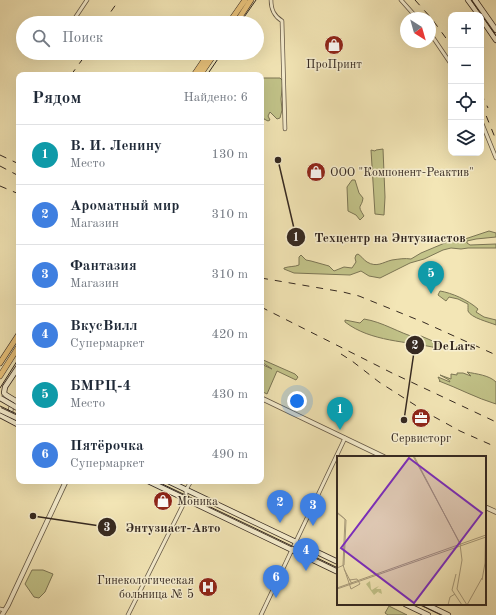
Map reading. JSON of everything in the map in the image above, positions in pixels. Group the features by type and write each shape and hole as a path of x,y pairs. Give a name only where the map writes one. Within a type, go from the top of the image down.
{"main road":[{"path":"234,16 245,0"},
{"path":"241,16 251,0"},
{"path":"468,0 477,12"},
{"path":"475,0 494,32 496,40"},
{"path":"484,21 494,32"},
{"path":"196,72 204,60"},
{"path":"202,72 210,60"},
{"path":"0,363 16,339"},
{"path":"0,376 16,351"},
{"path":"16,370 5,387 4,393 16,402"},
{"path":"0,398 16,407"},
{"path":"0,410 16,418"},
{"path":"0,415 16,424"},
{"path":"154,484 337,572"},
{"path":"174,484 337,562"},
{"path":"407,605 428,615"},
{"path":"427,605 448,615"}],"street":[{"path":"76,16 88,0"},
{"path":"271,0 271,8 282,21 285,129"},
{"path":"401,0 412,12"},
{"path":"436,41 448,59"},
{"path":"484,128 496,158"},
{"path":"0,394 5,387"},
{"path":"264,399 382,456"},
{"path":"13,422 10,415 10,410 16,405"},
{"path":"261,615 345,438"},
{"path":"2,615 65,484"},
{"path":"128,615 186,499 186,490 189,484"},
{"path":"486,507 496,512"}],"green space":[{"path":"264,78 280,78 283,81 281,99 282,110 280,118 277,119 270,112 268,116 270,120 268,121 264,119"},
{"path":"383,149 385,197 384,215 375,214 371,150 375,151"},
{"path":"352,180 355,180 359,193 363,198 360,208 364,216 360,220 356,215 348,211 347,187"},
{"path":"489,231 496,233 496,237 476,239 467,241 467,243 470,245 496,244 496,248 451,248 443,250 424,259 410,263 380,278 369,276 361,271 350,275 294,273 284,269 286,267 299,265 299,257 301,255 306,260 329,266 334,271 344,267 352,268 356,262 356,255 358,254 371,264 380,264 392,260 411,259 421,253 452,240 465,239"},
{"path":"440,291 455,295 470,303 478,309 476,312 484,317 496,320 496,325 473,316 468,311 468,304 458,299 449,297 446,301 438,295"},
{"path":"364,319 371,320 417,338 421,336 442,345 444,348 390,340 366,334 345,322 345,320 360,323"},
{"path":"264,360 295,374 298,377 296,380 277,371 267,394 264,392 264,365 272,369 264,364"},
{"path":"467,372 486,376 496,382 496,404 439,381 438,377 450,382 440,375 451,379 451,374 457,375 457,373 463,373 471,376"},
{"path":"32,570 43,570 53,574 45,592 39,598 34,597 25,584"},
{"path":"389,606 407,615 388,615 385,613"}],"tram line":[{"path":"245,16 256,0"},
{"path":"471,0 496,36"},
{"path":"209,72 217,60"},
{"path":"0,388 16,363"},
{"path":"0,406 16,414"},
{"path":"162,484 337,568"},
{"path":"420,605 441,615"}],"railway":[{"path":"108,16 119,0"},
{"path":"415,0 432,19 448,41"},
{"path":"73,72 82,60"},
{"path":"484,99 488,108"},
{"path":"484,110 496,140"},
{"path":"0,155 16,163"},
{"path":"0,166 16,174"},
{"path":"0,186 16,193"},
{"path":"264,279 359,296 423,322 496,355"},
{"path":"264,309 392,373 496,422"},
{"path":"341,354 379,382 429,414 460,431 496,447"}],"place":[{"name":"ПроПринт","path":"334,45"},
{"name":"Техцентр на Энтузиастов","path":"278,160"},
{"name":"ООО \"Компонент-Реактив\"","path":"316,172"},
{"name":"БМРЦ-4","path":"431,294"},
{"name":"Сервисторг","path":"421,418"},
{"name":"DeLars","path":"404,420"},
{"name":"В. И. Ленину","path":"340,430"},
{"name":"Моника","path":"163,501"},
{"name":"Энтузиаст-Авто","path":"33,516"},
{"name":"Ароматный мир","path":"280,523"},
{"name":"Фантазия","path":"313,526"},
{"name":"ВкусВилл","path":"306,571"},
{"name":"Гинекологическая больница № 5","path":"208,587"},
{"name":"Пятёрочка","path":"276,598"}]}
